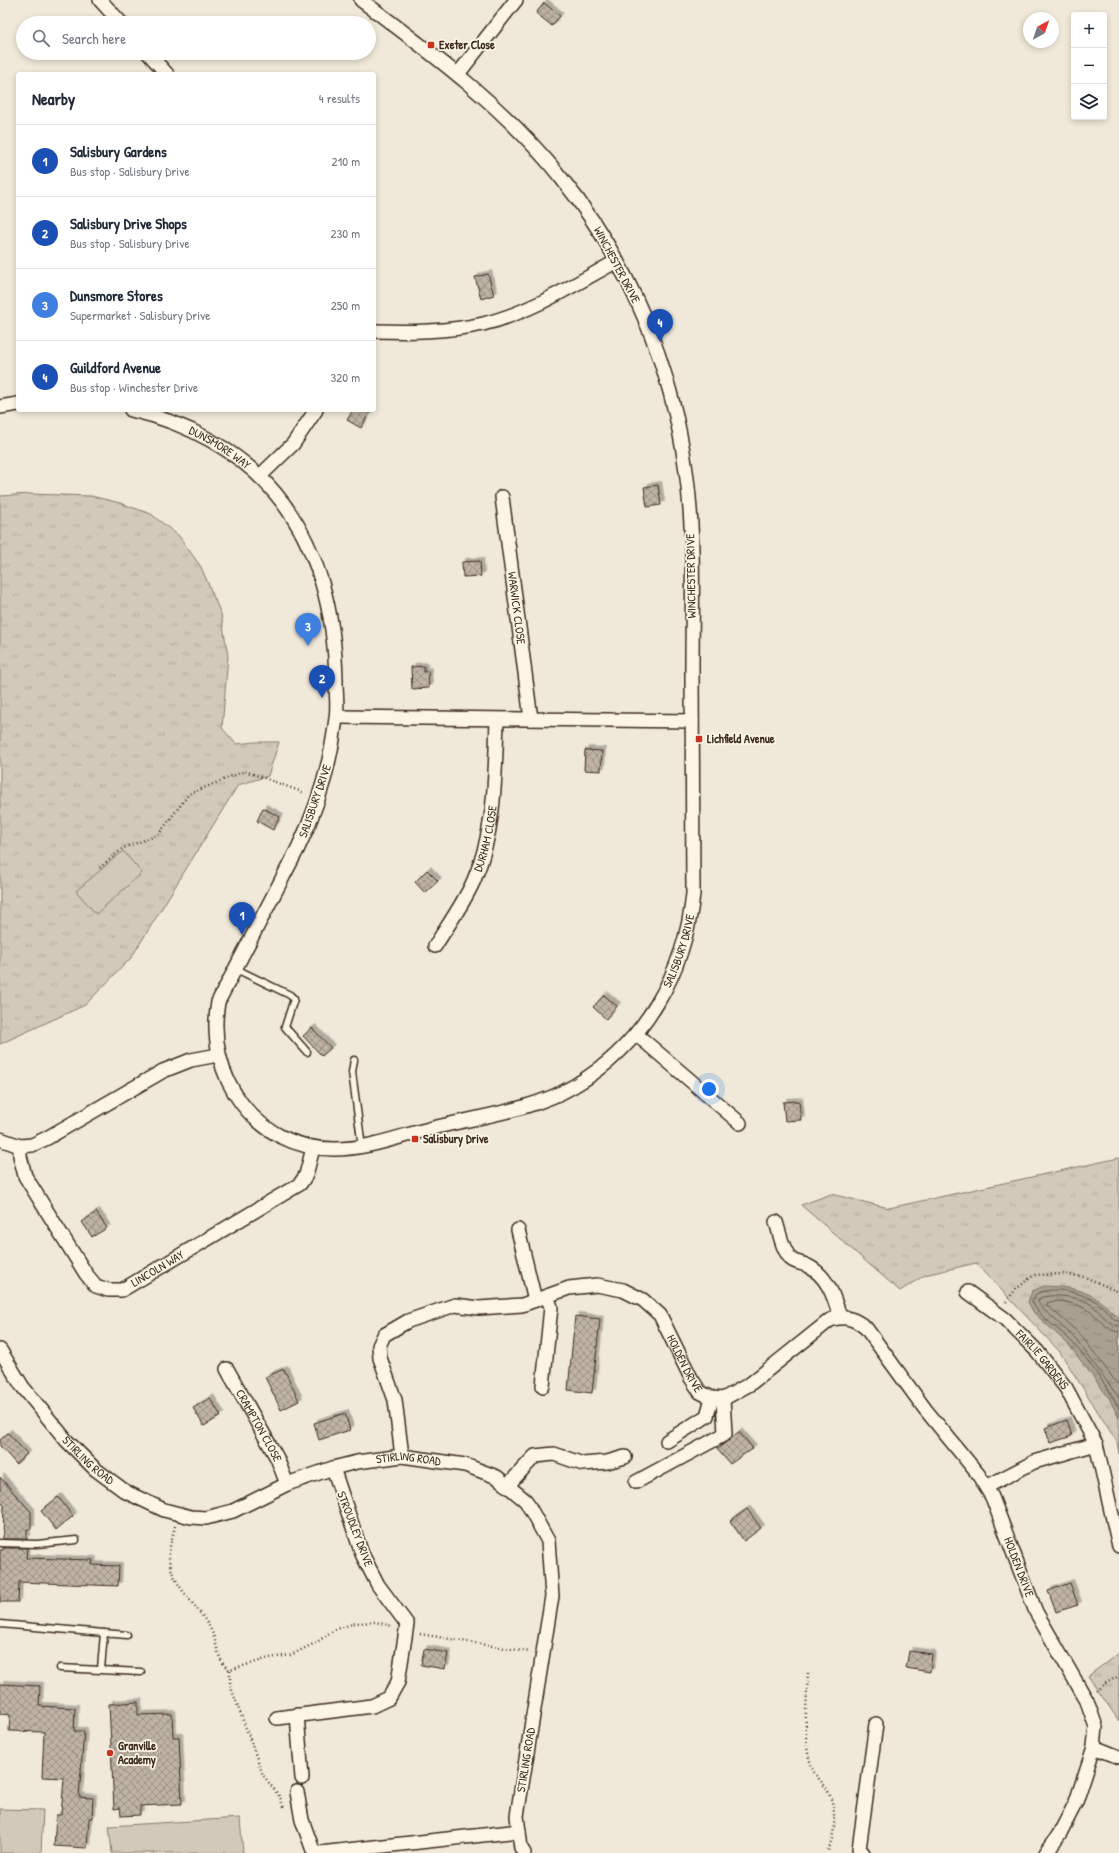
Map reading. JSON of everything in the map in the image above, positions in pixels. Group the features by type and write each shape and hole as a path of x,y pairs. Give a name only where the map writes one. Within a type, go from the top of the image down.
{"street":[{"path":"100,0 115,16"},
{"name":"WINCHESTER DRIVE","path":"361,0 458,74 504,114 561,177 579,201 617,261 643,315 660,359 675,410 681,437 690,501 692,721"},
{"path":"458,74 516,0"},
{"path":"154,60 165,72"},
{"path":"376,331 441,331 484,324 521,311 617,261"},
{"path":"0,407 16,404"},
{"path":"315,412 293,444 260,476 290,511 318,569 325,592 334,645 336,717 692,721"},
{"name":"DUNSMORE WAY","path":"154,413 210,440 240,460 260,476"},
{"name":"WARWICK CLOSE","path":"502,498 532,719"},
{"name":"SALISBURY DRIVE","path":"336,717 331,750 318,798 298,848 234,968 218,1002 215,1031 218,1055 236,1097 263,1126 286,1139 312,1148 334,1149 362,1147 390,1141 431,1128 496,1114 552,1096 574,1087 624,1048 636,1034 655,1008 666,989 683,949 688,930 693,894 692,721"},
{"name":"DURHAM CLOSE","path":"435,946 474,880 484,850 495,795 497,720"},
{"path":"636,1034 740,1123"},
{"path":"0,1139 20,1146 32,1145 47,1138 163,1071 191,1060 218,1055"},
{"name":"LINCOLN WAY","path":"20,1146 20,1156 25,1176 86,1274 96,1286 108,1290 122,1290 300,1184 306,1175 312,1148"},
{"path":"667,1441 707,1416 718,1399 750,1384 830,1320 840,1317 831,1290 822,1276 808,1266 792,1260 785,1250 776,1222"},
{"path":"518,1230 541,1298 551,1307 543,1386"},
{"name":"HOLDEN DRIVE","path":"402,1456 395,1400 380,1358 379,1346 384,1335 408,1321 455,1306 479,1308 522,1305 569,1288 597,1285 624,1290 642,1300 660,1315 691,1378 700,1392 718,1399"},
{"name":"FAIRLIE GARDENS","path":"968,1292 1005,1319 1037,1351 1066,1388 1096,1444 1119,1546"},
{"name":"HOLDEN DRIVE","path":"840,1317 851,1318 866,1328 925,1409 986,1486 992,1497 1036,1612 1087,1701 1096,1727 1094,1747 1076,1802 1060,1833 1046,1853"},
{"name":"STIRLING ROAD","path":"0,1350 22,1386 66,1440 95,1470 126,1492 164,1510 191,1517 206,1518 234,1511 287,1484 333,1468 357,1462 402,1456 465,1465 496,1477 526,1501 548,1541 552,1596 517,1816 521,1848 524,1853"},
{"name":"CRAMPTON CLOSE","path":"227,1369 277,1458 287,1484"},
{"path":"636,1482 725,1434 718,1399"},
{"path":"986,1486 1034,1462 1096,1444"},
{"path":"507,1486 535,1456 554,1454 583,1464 607,1462 625,1457"},
{"name":"STROUDLEY DRIVE","path":"333,1468 362,1554 378,1585 407,1624 406,1630"},
{"path":"277,1718 372,1706 389,1698 398,1682 406,1630"},
{"path":"297,1715 302,1778"},
{"path":"863,1853 859,1849 876,1724"},
{"path":"1094,1747 1119,1757"},
{"path":"297,1792 302,1820 314,1853"},
{"path":"320,1853 519,1831"}],"lane":[{"path":"234,968 290,995 294,999 286,1026 307,1052"},
{"path":"354,1060 352,1072 362,1147"},
{"path":"0,1543 37,1544 76,1540"},
{"path":"0,1624 127,1635"},
{"path":"101,1669 104,1633"},
{"path":"60,1668 141,1672"}],"path":[{"path":"100,868 123,848 158,835 189,794 245,771 318,798"},
{"path":"997,1313 1016,1289 1034,1275 1063,1274 1085,1277 1119,1292"},
{"path":"178,1514 169,1557 173,1573 184,1594 212,1630 223,1666 230,1670 269,1658 290,1655 317,1642 334,1630 354,1623 376,1622 424,1635 543,1654"},
{"path":"230,1670 230,1685 263,1775 280,1797 285,1812"},
{"path":"808,1673 806,1740 808,1754 811,1767 828,1791 835,1818 832,1843 827,1853"},
{"path":"1087,1701 1104,1684 1119,1676"}],"green space":[{"path":"30,494 91,496 120,503 151,514 179,536 201,567 221,614 228,656 222,728 236,744 279,742 268,776 238,785 131,958 85,1005 0,1044 0,496"},
{"path":"123,851 142,873 96,914 76,891"},
{"path":"1119,1158 1119,1454 1117,1442 1060,1352 976,1263 925,1275 900,1291 801,1205 831,1194 889,1208"},
{"path":"1119,1653 1119,1721 1088,1676"},
{"path":"0,1809 43,1810 41,1853 0,1853"},
{"path":"240,1818 243,1853 112,1853 109,1826"}],"water":[{"path":"1044,1286 1067,1288 1086,1293 1102,1303 1119,1319 1119,1418 1109,1398 1069,1345 1034,1313 1028,1302 1032,1291"}],"building":[{"path":"544,3 560,16 552,26 536,13"},
{"path":"488,274 494,295 481,299 475,277"},
{"path":"352,412 370,412 361,428 347,420"},
{"path":"658,485 661,505 647,507 644,487"},
{"path":"480,561 481,576 463,577 462,562"},
{"path":"424,666 424,672 428,671 429,688 412,689 411,667"},
{"path":"585,750 602,751 601,771 584,770"},
{"path":"263,808 280,817 273,830 257,821"},
{"path":"427,870 438,881 425,893 415,882"},
{"path":"604,995 617,1006 606,1019 593,1007"},
{"path":"312,1028 331,1048 322,1056 303,1036"},
{"path":"799,1101 801,1120 785,1121 783,1102"},
{"path":"96,1212 107,1228 92,1237 82,1222"},
{"path":"575,1316 600,1319 592,1393 568,1390"},
{"path":"284,1369 299,1401 281,1410 265,1377"},
{"path":"210,1398 221,1416 204,1426 193,1408"},
{"path":"345,1413 350,1430 319,1440 314,1423"},
{"path":"1067,1420 1072,1436 1050,1443 1045,1428"},
{"path":"739,1432 753,1448 730,1464 717,1449"},
{"path":"8,1433 27,1454 16,1464 0,1446 0,1440"},
{"path":"0,1477 31,1512 31,1529 27,1529 27,1539 3,1539 4,1505 0,1501"},
{"path":"58,1497 73,1516 56,1530 41,1511"},
{"path":"747,1509 761,1528 744,1541 730,1521"},
{"path":"3,1548 27,1548 26,1558 93,1560 92,1565 119,1566 118,1586 19,1582 18,1602 0,1602 0,1550 3,1550"},
{"path":"1070,1583 1078,1605 1056,1612 1048,1591"},
{"path":"424,1649 448,1653 445,1669 421,1665"},
{"path":"909,1651 932,1654 930,1672 906,1668"},
{"path":"0,1684 40,1686 39,1706 75,1708 74,1731 84,1731 79,1797 93,1798 92,1818 89,1818 87,1848 54,1846 56,1815 61,1815 64,1778 42,1777 44,1732 9,1731 10,1715 0,1714"},
{"path":"138,1702 138,1715 172,1714 173,1737 179,1737 182,1804 140,1806 140,1815 121,1816 120,1808 114,1809 109,1704"}],"place":[{"name":"Exeter Close","path":"431,45"},
{"name":"Guildford Avenue","path":"660,342"},
{"name":"Dunsmore Stores","path":"308,646"},
{"name":"Salisbury Drive Shops","path":"322,698"},
{"name":"Lichfield Avenue","path":"699,739"},
{"name":"Salisbury Gardens","path":"242,935"},
{"name":"Salisbury Drive","path":"415,1139"},
{"name":"Granville Academy","path":"110,1753"}]}
